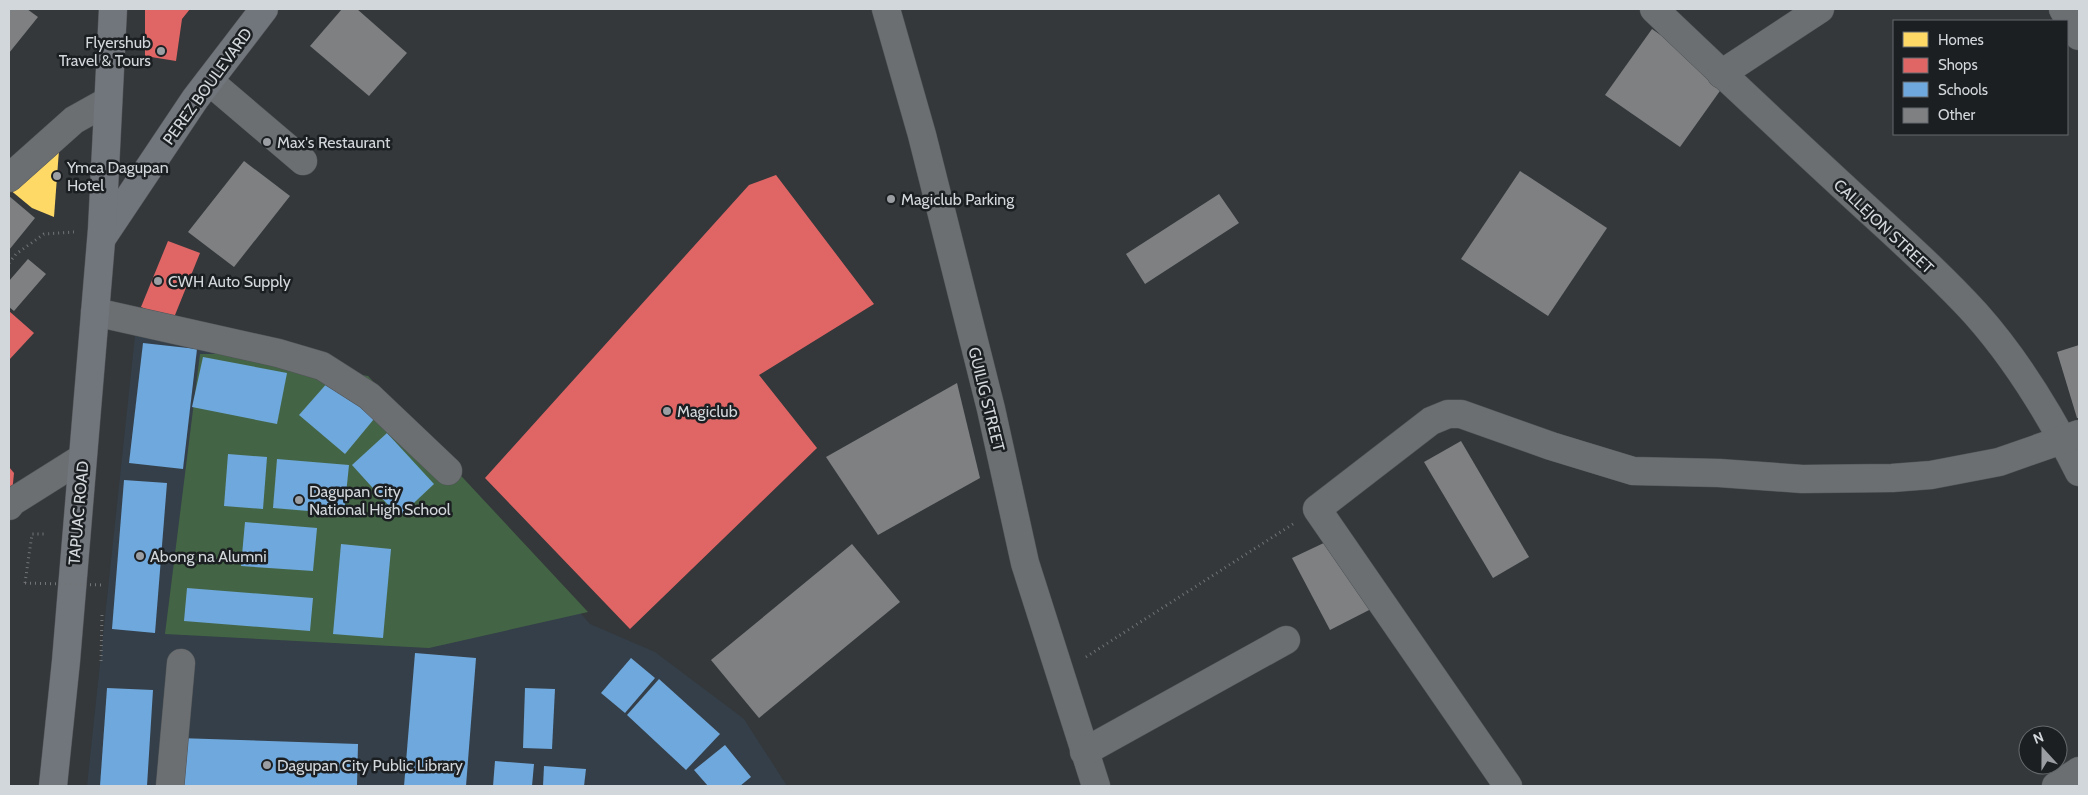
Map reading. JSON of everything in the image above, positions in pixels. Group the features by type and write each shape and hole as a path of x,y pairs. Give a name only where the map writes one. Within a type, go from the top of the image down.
{"main road":[{"name":"TAPUAC ROAD","path":"54,786 101,234 113,9"},
{"name":"PEREZ BOULEVARD","path":"101,234 209,81 264,9"}],"street":[{"name":"GUILIG STREET","path":"886,9 922,135 991,409 1025,564 1096,786"},
{"name":"CALLEJON STREET","path":"1654,9 1721,74 1903,242 1976,314 2071,437 2079,472"},
{"path":"1721,74 1820,9"},
{"path":"2063,9 2079,36"},
{"path":"209,81 303,161"},
{"path":"9,178 74,120 108,101"},
{"path":"95,312 278,353 322,366 369,396 448,471"},
{"path":"1508,786 1317,508 1432,421 1448,414 1461,414 1550,446 1633,471 1718,473 1802,479 1892,478 1931,475 1998,462 2071,437"},
{"path":"9,506 12,502 82,458"},
{"path":"1084,752 1286,640"},
{"path":"170,786 180,663"},
{"path":"2056,786 2079,771"}],"path":[{"path":"9,263 16,254 44,234 101,234"},
{"path":"1059,674 1317,508"},
{"path":"32,534 25,582 104,586"},
{"path":"101,661 102,611"}],"shaded area":[{"name":"Dagupan City National High School","path":"135,336 368,376 590,624 655,652 744,719 787,786 87,786"}],"green space":[{"path":"200,354 221,354 368,376 588,612 429,648 165,634"}],"building: Homes":[{"path":"59,150 54,217 32,208 9,189"}],"building: Shops":[{"path":"145,9 190,9 182,19 176,61 145,56"},
{"name":"Magiclub","path":"776,175 874,304 759,375 817,448 630,629 485,478 749,185"},
{"path":"168,241 200,253 173,320 141,307"},
{"path":"9,311 34,333 9,360"},
{"path":"9,467 14,473 12,493 9,496"}],"building: Schools":[{"path":"143,343 197,349 183,469 129,463"},
{"path":"203,357 287,373 277,424 192,407"},
{"path":"329,381 374,419 345,454 299,415"},
{"path":"387,433 434,484 399,517 352,465"},
{"path":"228,454 267,457 263,509 224,506"},
{"path":"277,459 349,465 344,514 273,508"},
{"name":"Abong na Alumni","path":"124,480 167,483 155,633 112,629"},
{"path":"245,522 317,528 313,571 241,566"},
{"path":"341,544 391,549 383,638 333,634"},
{"path":"187,588 313,598 310,631 184,621"},
{"path":"415,653 476,658 466,786 404,786"},
{"path":"631,658 655,678 625,713 601,693"},
{"path":"659,679 720,734 686,770 627,715"},
{"path":"107,688 153,690 147,786 100,786"},
{"path":"525,688 555,689 552,749 523,748"},
{"name":"Dagupan City Public Library","path":"178,738 358,744 357,786 177,786"},
{"path":"725,745 751,777 740,786 708,786 694,770"},
{"path":"495,761 534,764 532,786 493,786"},
{"path":"544,766 586,769 584,786 543,786"}],"building: Other":[{"path":"9,9 27,9 38,17 9,53"},
{"path":"342,9 357,9 407,53 369,96 310,46"},
{"path":"1652,29 1727,81 1680,147 1605,95"},
{"path":"244,161 290,196 234,267 188,232"},
{"path":"1520,171 1607,228 1548,316 1461,259"},
{"path":"1219,194 1239,223 1145,284 1126,254"},
{"path":"9,196 35,218 9,250"},
{"path":"28,259 46,274 14,311 9,307 9,281"},
{"path":"2079,345 2079,418 2077,418 2057,352"},
{"path":"957,383 980,478 878,535 826,457"},
{"path":"1461,441 1529,557 1493,578 1424,462"},
{"path":"1328,541 1375,607 1330,630 1292,558"},
{"path":"852,544 900,602 759,718 711,660"}],"place":[{"name":"Flyershub Travel & Tours","path":"161,51"},
{"name":"Max's Restaurant","path":"267,142"},
{"name":"Ymca Dagupan Hotel","path":"57,176"},
{"name":"Magiclub Parking","path":"891,199"},
{"name":"CWH Auto Supply","path":"158,281"},
{"name":"Magiclub","path":"667,411"},
{"name":"Dagupan City National High School","path":"299,500"},
{"name":"Abong na Alumni","path":"140,556"},
{"name":"Dagupan City Public Library","path":"267,765"}]}
